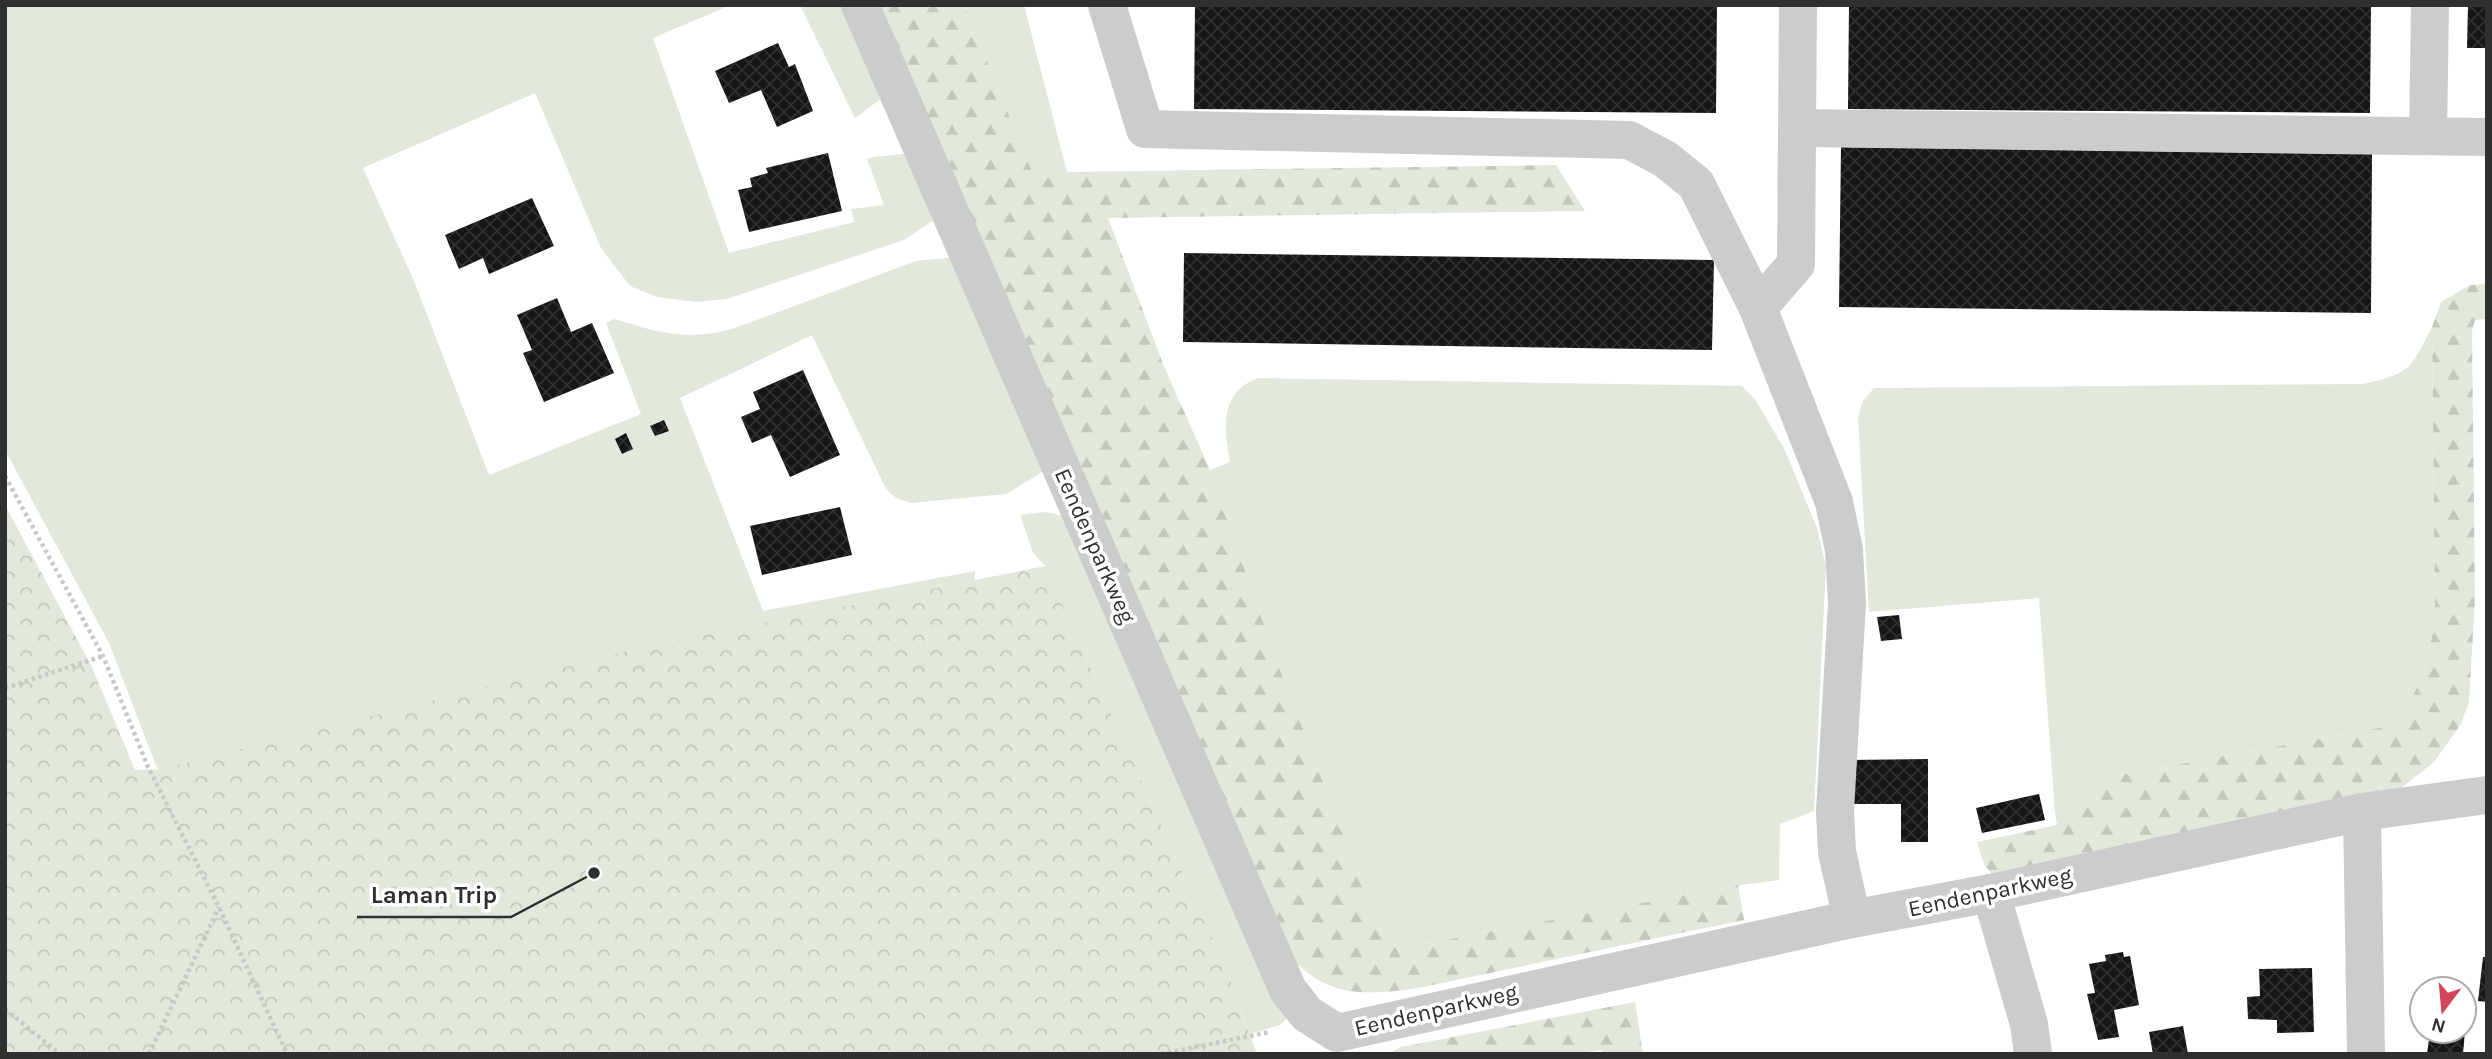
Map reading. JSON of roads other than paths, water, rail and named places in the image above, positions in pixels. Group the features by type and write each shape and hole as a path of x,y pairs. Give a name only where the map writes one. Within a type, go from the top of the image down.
{"street":[{"name":"Eendenparkweg","path":"860,5 1288,990 1331,1043 1852,919 1991,893 2362,812 2487,795"},
{"path":"1107,5 1146,130 1629,140 1665,159 1696,184 1758,308 1834,502 1844,550 1847,603 1835,811 1838,852 1852,919"},
{"path":"1758,308 1796,264 1798,5"},
{"path":"2428,136 2430,5"},
{"path":"1797,128 2487,137"},
{"path":"2362,812 2366,1054"},
{"path":"1991,893 2029,1024 2033,1054"}],"place":[{"name":"Laman Trip","path":"594,873"}]}
